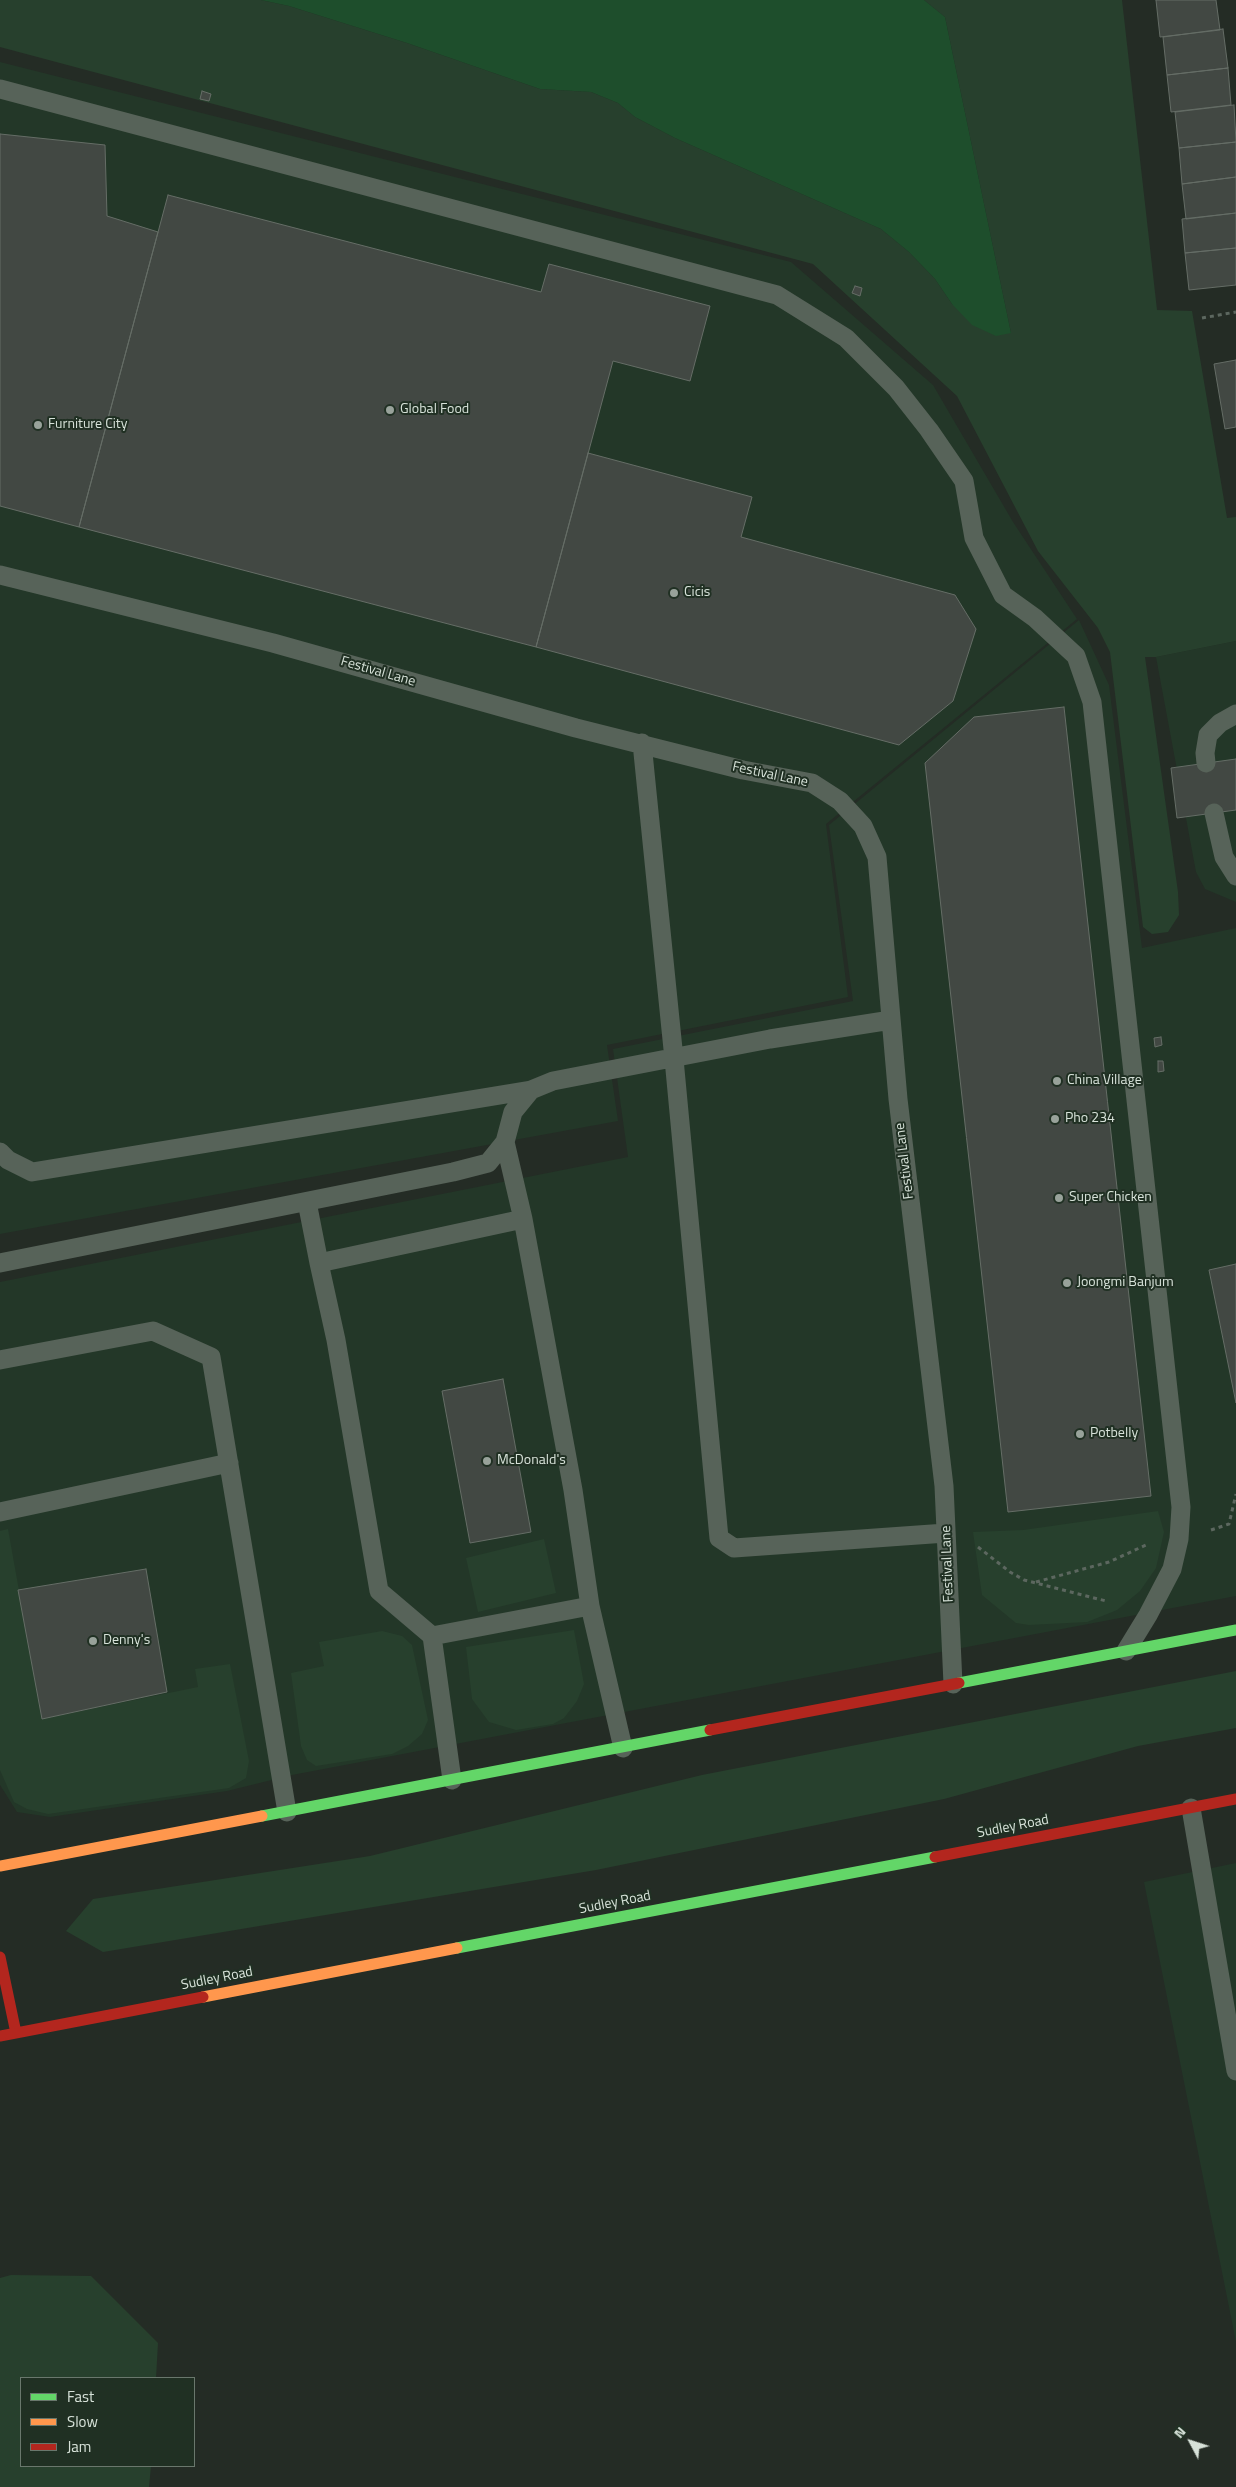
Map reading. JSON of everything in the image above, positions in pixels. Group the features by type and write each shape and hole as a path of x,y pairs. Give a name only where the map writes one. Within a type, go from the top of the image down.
{"main road":[{"path":"0,1866 1236,1630"},
{"name":"Sudley Road","path":"0,2036 1236,1799"},
{"path":"0,1957 16,2033"}],"lane":[{"path":"0,89 777,295 846,338 896,388 964,481 974,538 1003,595 1035,618 1076,656 1092,702 1181,1507 1180,1530 1172,1569 1126,1652"},
{"name":"Festival Lane","path":"0,575 273,642 576,728 642,743 743,770 812,783 840,801 863,826 877,857 898,1099 944,1486 953,1684"},
{"path":"1206,762 1204,753 1208,734 1220,723 1236,714"},
{"path":"642,743 719,1538 734,1548 946,1533"},
{"path":"1214,813 1224,857 1236,876"},
{"path":"0,1152 8,1160 32,1172 531,1090 553,1081 770,1040 891,1020"},
{"path":"0,1263 307,1202 488,1163 505,1142 512,1112 531,1090"},
{"path":"505,1142 523,1219 573,1490 590,1606 623,1748"},
{"path":"307,1202 336,1340 379,1591 432,1636 452,1780"},
{"path":"319,1263 523,1219"},
{"path":"0,1360 152,1331 212,1357 288,1812"},
{"path":"0,1512 229,1463"},
{"path":"432,1636 590,1606"},
{"path":"1191,1808 1236,2071"}],"path":[{"path":"1202,318 1236,312"},
{"path":"1036,1582 1109,1562 1180,1530 1204,1532 1229,1524 1236,1494"},
{"path":"946,1533 969,1540 1010,1572 1036,1582 1106,1600"}],"shaded area":[{"path":"0,0 261,0 289,6 407,43 540,89 591,92 618,103 635,117 675,138 881,229 909,252 935,279 952,304 1011,333 945,17 924,0 1122,0 1157,310 1192,311 1227,518 1236,517 1236,641 1156,657 1145,657 1178,892 1179,915 1168,932 1152,934 1143,927 1110,652 1098,628 1038,551 957,396 813,264 0,47"},
{"path":"261,0 924,0 945,17 1011,333 996,336 972,325 952,304 935,279 909,252 881,229 675,138 635,117 618,103 591,92 540,89 407,43 289,6"},
{"path":"0,62 791,262 933,385 1013,522 1077,619 826,824 848,997 607,1045 618,1121 0,1234"},
{"path":"1079,620 1109,685 1142,948 1236,928 1236,1596 292,1775 227,1791 50,1817 17,1812 0,1785 0,1282 628,1157 613,1049 853,1001 829,825"},
{"path":"1236,641 1236,902 1205,889 1196,872 1156,657"},
{"path":"1158,1511 1164,1532 1156,1568 1140,1591 1117,1610 1087,1622 1029,1625 1016,1623 982,1595 973,1532 1023,1530"},
{"path":"8,1529 42,1719 198,1687 195,1669 230,1664 249,1761 246,1778 229,1788 48,1814 27,1809 14,1802 0,1770 0,1531"},
{"path":"544,1539 556,1593 478,1612 466,1558"},
{"path":"574,1630 584,1684 577,1701 564,1718 553,1724 516,1730 489,1722 472,1699 466,1647"},
{"path":"382,1631 402,1636 412,1645 428,1720 422,1734 408,1746 392,1754 316,1766 307,1760 301,1746 291,1673 324,1666 319,1642"},
{"path":"1236,1671 1236,1728 1138,1746 944,1799 596,1870 103,1952 66,1931 93,1899 370,1856 702,1775"},
{"path":"1236,1863 1236,2342 1144,1882"},
{"path":"11,2275 91,2276 158,2343 156,2377 20,2377 20,2467 151,2467 149,2487 0,2487 0,2278"}],"building":[{"path":"1156,0 1216,0 1220,30 1160,37"},
{"path":"1223,29 1228,68 1167,75 1163,37"},
{"path":"1228,68 1231,105 1171,112 1167,75"},
{"path":"202,91 211,94 209,101 200,99"},
{"path":"1234,105 1236,142 1179,148 1175,112"},
{"path":"0,134 105,145 107,216 158,232 79,527 0,506"},
{"path":"1236,142 1236,177 1182,184 1179,148"},
{"path":"1236,177 1236,213 1186,219 1182,184"},
{"path":"168,195 541,292 549,264 710,306 690,381 613,361 536,647 79,527"},
{"path":"1236,213 1236,248 1185,253 1182,219"},
{"path":"1236,248 1236,285 1189,290 1185,253"},
{"path":"855,286 862,288 860,296 852,293"},
{"path":"1236,360 1236,427 1225,429 1214,364"},
{"path":"588,453 752,497 741,537 955,595 976,629 953,701 899,745 536,647"},
{"path":"1064,707 1151,1496 1008,1512 925,763 974,717"},
{"path":"1236,759 1236,810 1177,818 1171,768"},
{"path":"1161,1037 1162,1045 1155,1047 1154,1038"},
{"path":"1158,1061 1163,1061 1164,1071 1158,1072"},
{"path":"1236,1264 1236,1403 1209,1270"},
{"name":"McDonald's","path":"503,1379 531,1532 470,1543 442,1391"},
{"name":"Denny's","path":"146,1569 167,1692 42,1719 18,1590"}],"traffic: fast":[{"path":"959,1683 1236,1630"},
{"path":"262,1816 710,1730"},
{"path":"457,1948 935,1857"}],"traffic: slow":[{"path":"0,1866 262,1816"},
{"path":"203,1997 457,1948"}],"traffic: jam":[{"path":"710,1730 959,1683"},
{"path":"935,1857 1236,1799"},
{"path":"0,1957 16,2033"},
{"path":"0,2036 203,1997"}],"place":[{"name":"Global Food","path":"390,410"},
{"name":"Furniture City","path":"38,425"},
{"name":"Cicis","path":"674,593"},
{"name":"China Village","path":"1057,1081"},
{"name":"Pho 234","path":"1055,1119"},
{"name":"Super Chicken","path":"1059,1198"},
{"name":"Joongmi Banjum","path":"1067,1283"},
{"name":"Potbelly","path":"1080,1434"},
{"name":"McDonald's","path":"487,1461"},
{"name":"Denny's","path":"93,1641"}]}
